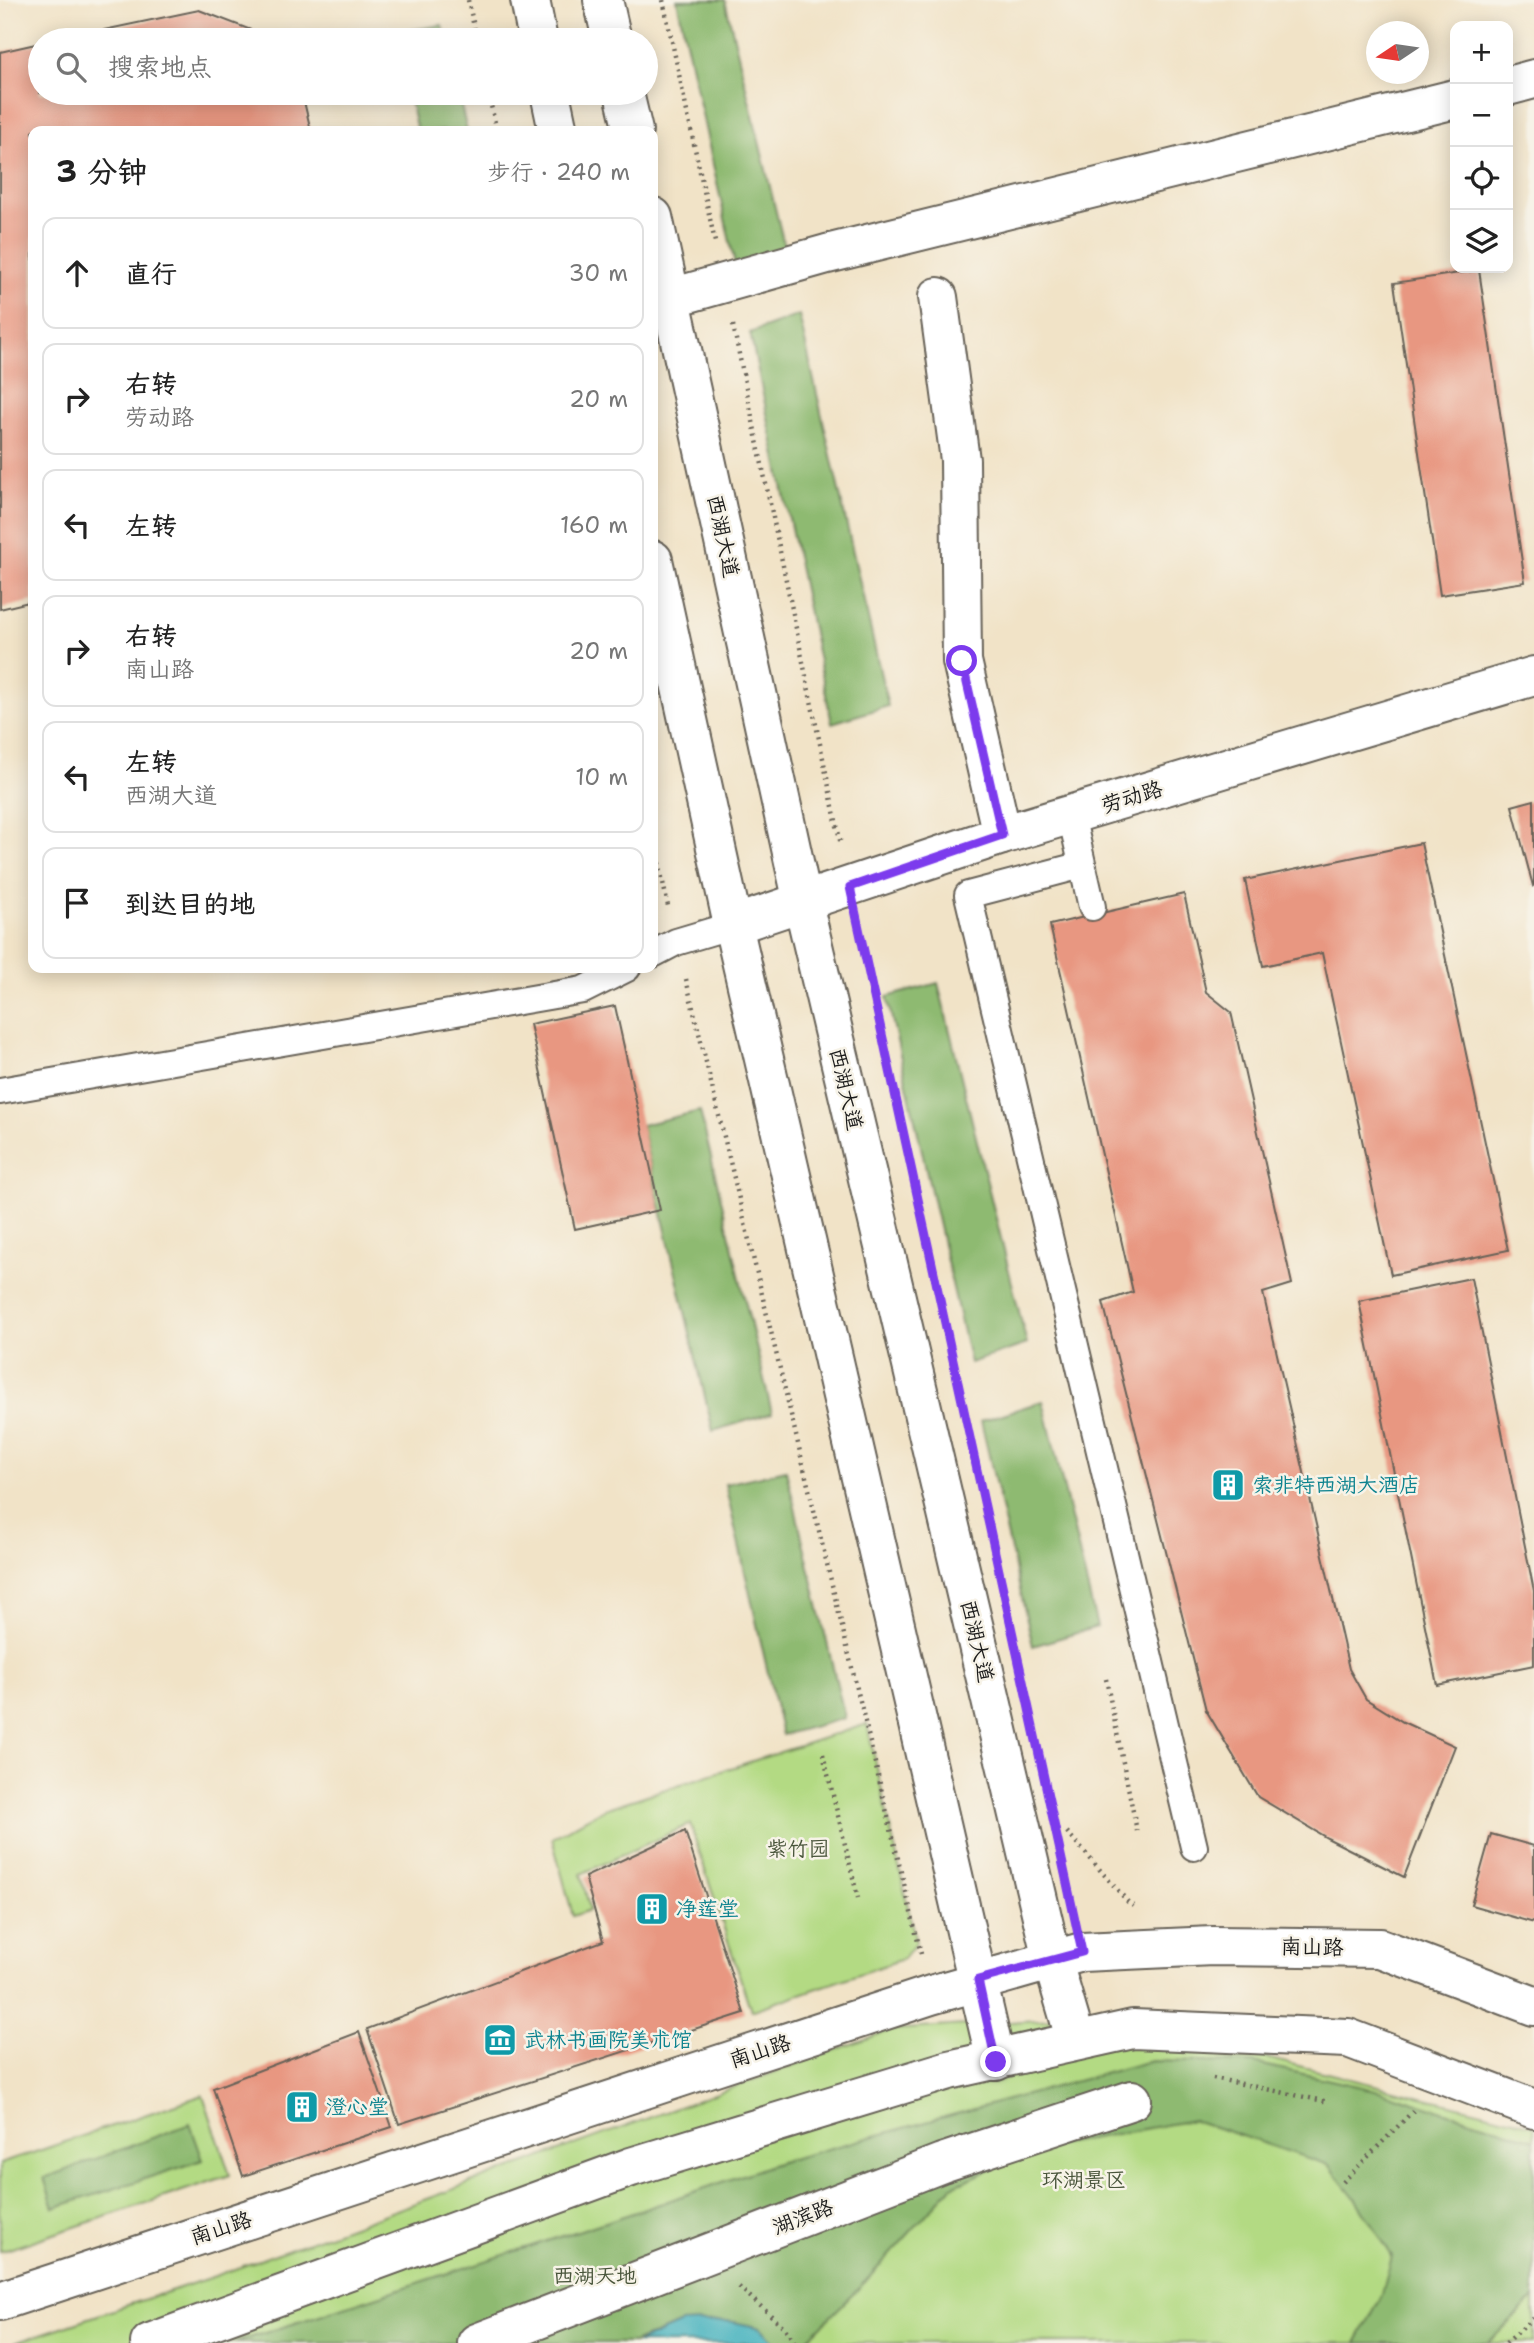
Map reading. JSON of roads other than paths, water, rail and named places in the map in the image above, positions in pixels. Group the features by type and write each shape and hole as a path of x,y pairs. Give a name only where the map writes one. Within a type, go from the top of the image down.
{"main road":[{"path":"530,0 536,28"},
{"path":"603,0 609,28"},
{"path":"1513,85 1534,79"},
{"path":"671,298 827,254 1450,100"},
{"path":"553,105 557,126"},
{"path":"627,105 632,126"},
{"name":"西湖大道","path":"658,240 803,903 1052,1959 1076,2041"},
{"path":"938,297 960,460 962,661 1002,835"},
{"path":"658,584 733,925 996,2062"},
{"name":"劳动路","path":"733,925 1002,835 1534,677"},
{"name":"南山路","path":"0,2301 931,1995 1082,1952 1213,1946 1380,1948 1534,2006"},
{"path":"150,2343 631,2167 949,2070 996,2062 1133,2029 1348,2038 1534,2109"},
{"name":"湖滨路","path":"477,2343 942,2163 1132,2100"}],"lane":[{"path":"1071,815 1092,907"},
{"path":"1082,865 968,895 1194,1847"},
{"path":"658,952 677,942 733,925"},
{"path":"0,1091 583,990 617,973"}],"water":[{"path":"729,2321 761,2328 776,2343 637,2343 681,2323"}],"place":[{"name":"索非特西湖大酒店","path":"1228,1485"},
{"name":"净莲堂","path":"652,1909"},
{"name":"武林书画院美术馆","path":"500,2040"},
{"name":"澄心堂","path":"302,2107"}],"park label":[{"name":"紫竹园","path":"798,1849"},
{"name":"环湖景区","path":"1084,2180"},
{"name":"西湖天地","path":"595,2276"}]}
